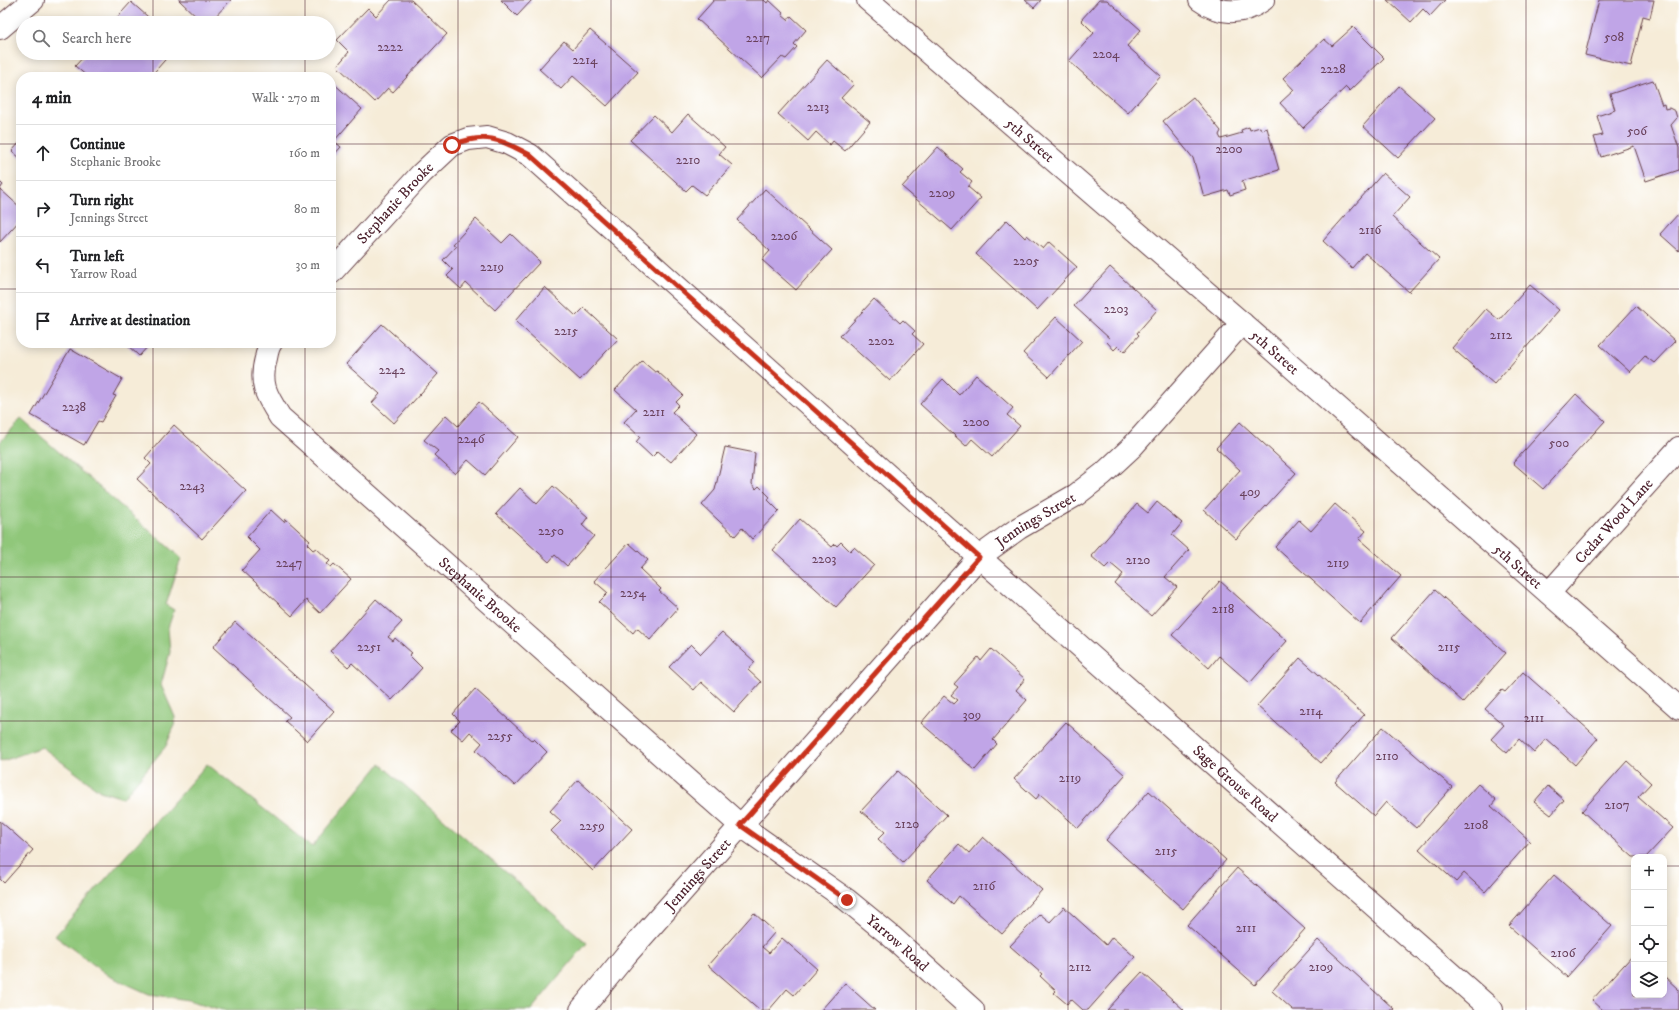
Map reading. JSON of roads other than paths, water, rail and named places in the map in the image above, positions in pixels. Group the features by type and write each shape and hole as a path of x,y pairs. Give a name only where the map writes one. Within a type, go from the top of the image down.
{"street":[{"path":"0,28 33,0"},
{"name":"5th Street","path":"868,0 1242,323 1679,708"},
{"path":"1200,0 1208,6 1233,13 1257,5 1263,0"},
{"name":"Stephanie Brooke","path":"336,268 421,174 452,145 468,139 487,137 507,143 530,155 979,557"},
{"name":"Jennings Street","path":"581,1010 607,977 740,825 979,557 1019,528 1076,495 1103,474 1132,447 1242,323"},
{"name":"Stephanie Brooke","path":"268,348 263,368 263,387 270,402 280,417 740,825"},
{"name":"Cedar Wood Lane","path":"1548,593 1679,448"},
{"name":"Sage Grouse Road","path":"979,557 1492,1010"},
{"name":"Yarrow Road","path":"740,825 847,900 891,936 973,1010"}]}
